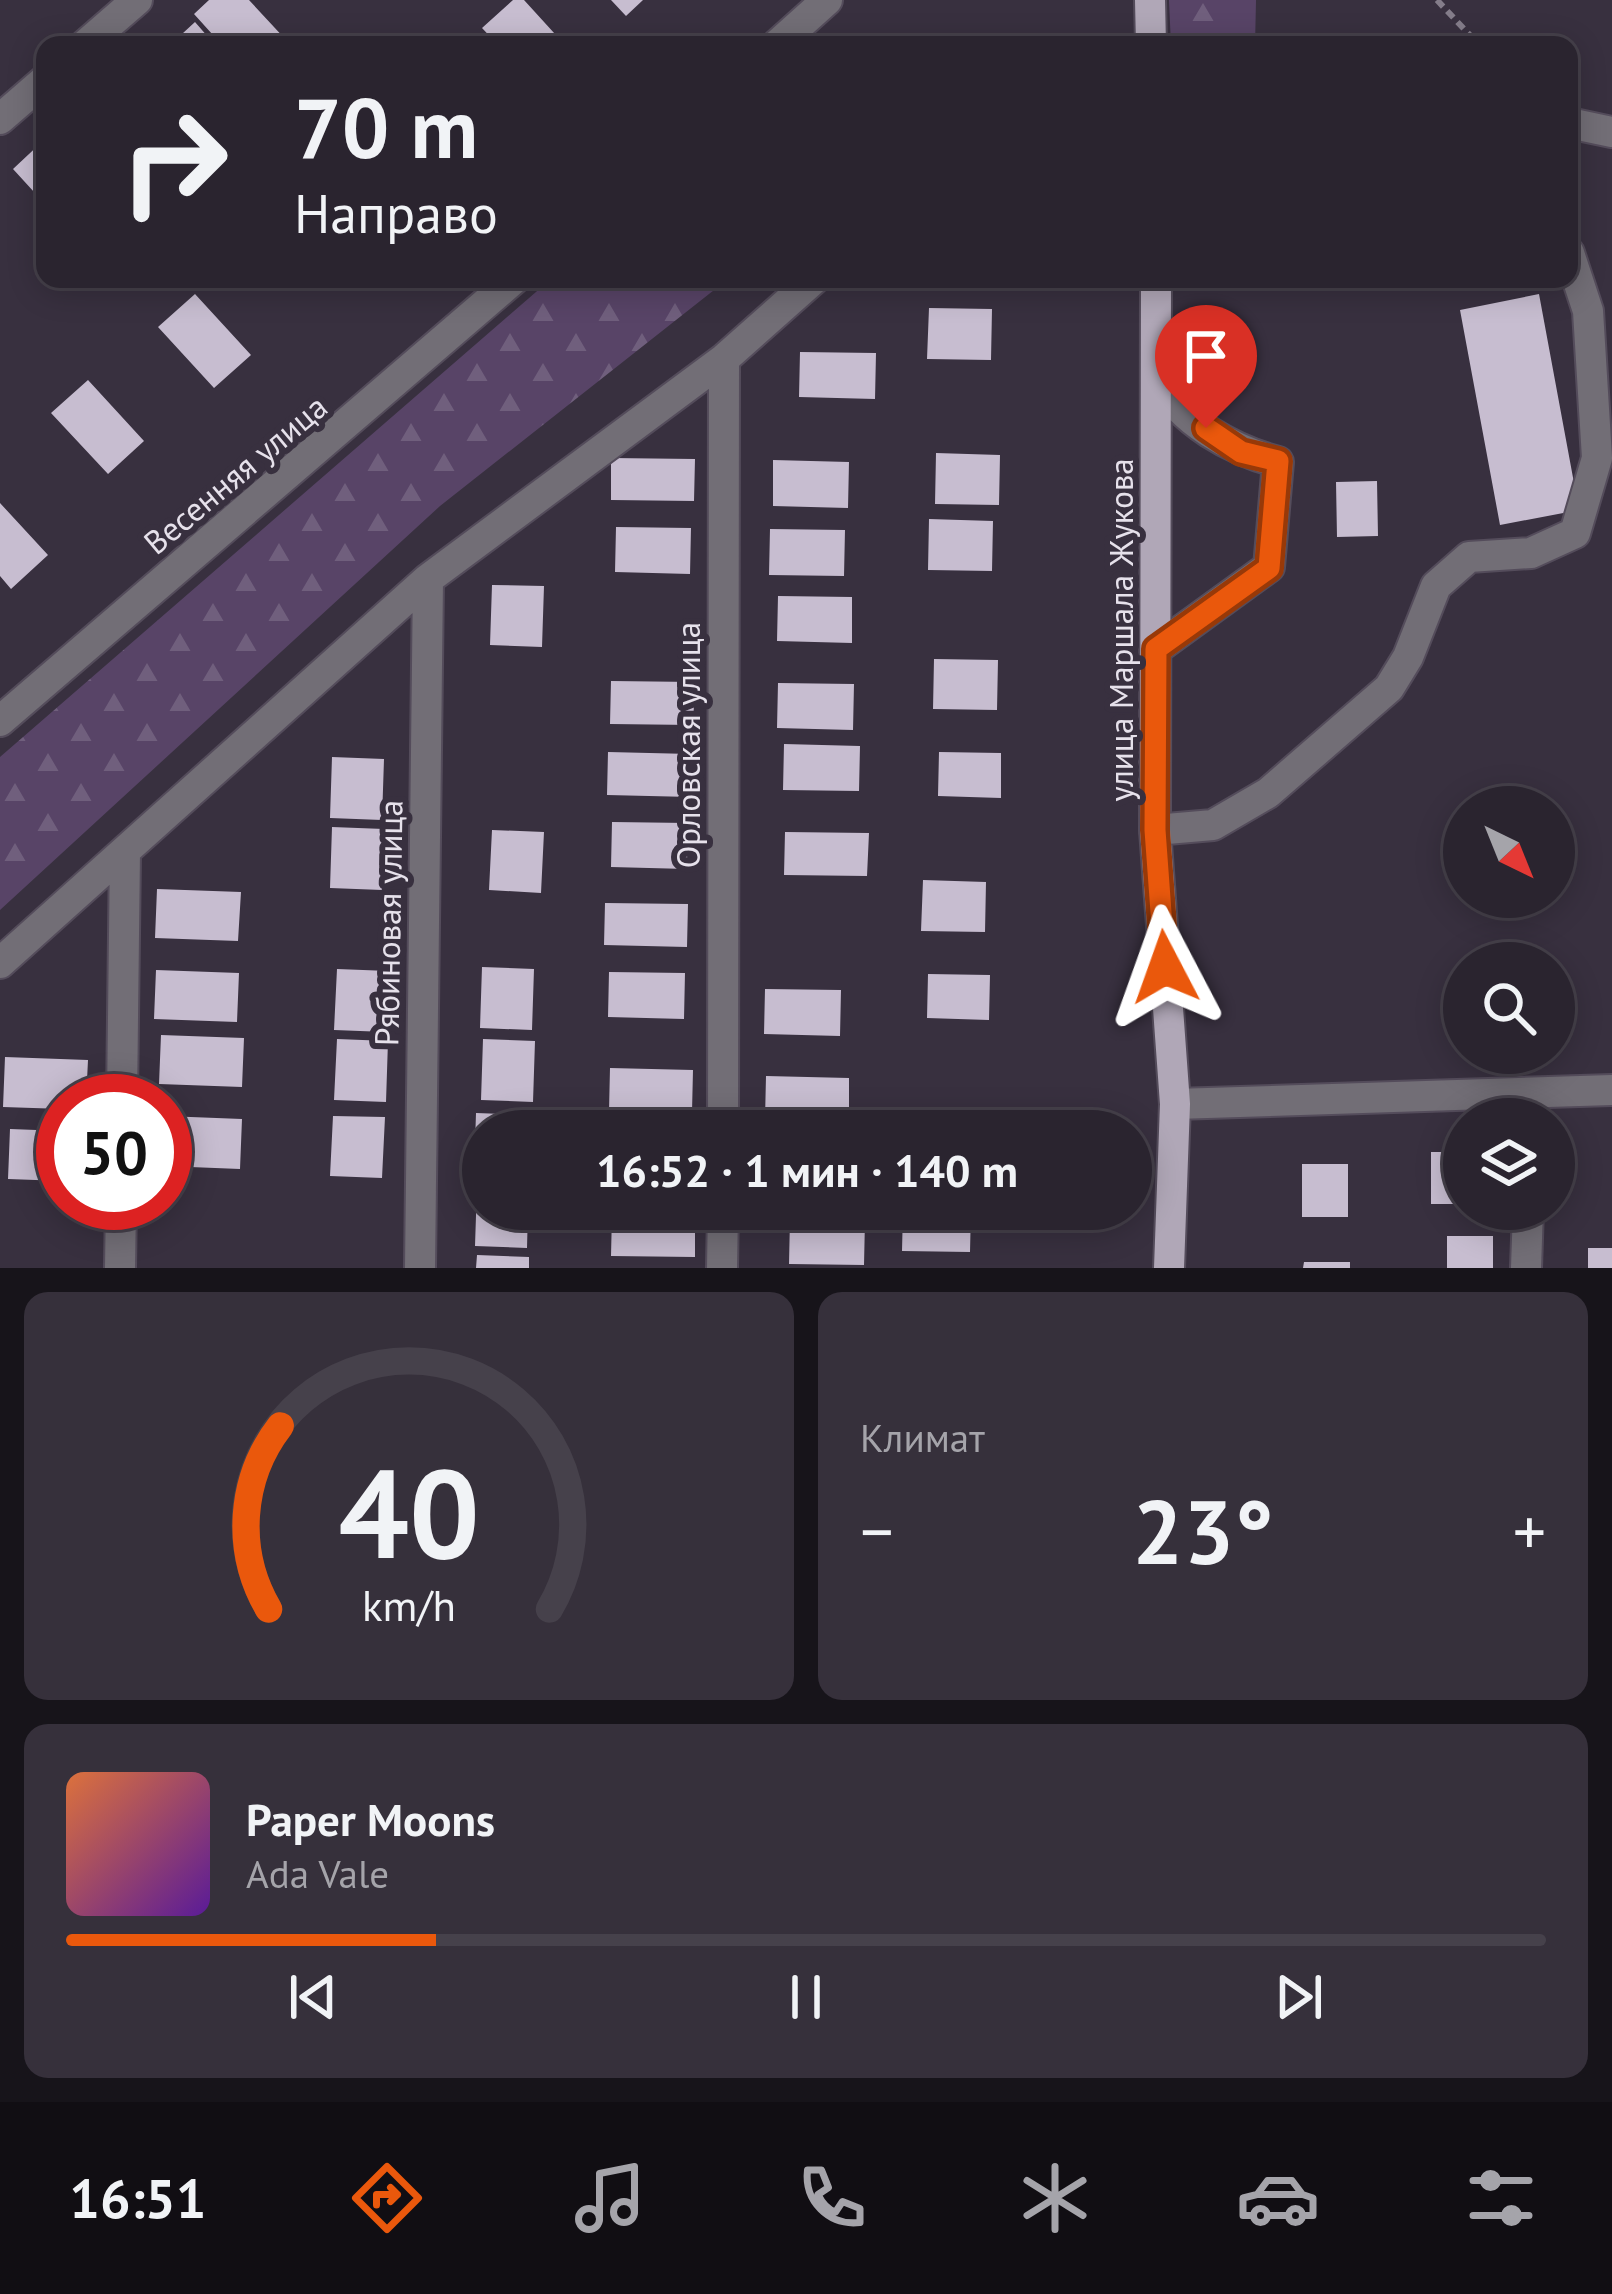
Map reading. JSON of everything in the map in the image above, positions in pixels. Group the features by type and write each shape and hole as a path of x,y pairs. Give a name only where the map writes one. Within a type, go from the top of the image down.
{"main road":[{"path":"1150,0 1151,36"},
{"name":"улица Маршала Жукова","path":"1156,288 1155,830 1175,1103 1169,1268"}],"street":[{"path":"95,36 137,0"},
{"path":"787,36 827,0"},
{"path":"0,118 36,88"},
{"path":"1578,125 1612,133"},
{"path":"1155,830 1214,824 1268,793 1389,688 1408,657 1436,586 1469,557 1531,553 1575,533 1597,458 1588,311 1578,280"},
{"name":"Весенняя улица","path":"6,706 503,288"},
{"path":"0,964 428,579 724,359 804,288"},
{"name":"Орловская улица","path":"723,1110 724,359"},
{"path":"1156,649 1269,568 1278,461 1241,452 1171,404 1158,379"},
{"name":"Рябиновая улица","path":"420,1268 428,579"},
{"path":"122,1074 125,851"},
{"path":"1571,1098 1612,1090"},
{"path":"1175,1103 1443,1105"},
{"path":"120,1268 121,1230"},
{"path":"722,1230 722,1268"},
{"path":"1526,1268 1527,1230"}],"path":[{"path":"1438,0 1471,36"}],"green space":[{"path":"1169,0 1256,0 1255,36 1171,36"},
{"path":"541,288 717,288 440,506 0,910 0,757"}],"building":[{"path":"209,0 249,0 282,36 214,36 194,14"},
{"path":"513,0 524,0 557,36 490,36 482,28"},
{"path":"611,0 643,0 626,16"},
{"path":"195,22 207,36 180,36"},
{"path":"36,147 36,194 13,169"},
{"path":"195,294 251,355 214,388 158,327"},
{"path":"1539,294 1579,510 1500,525 1460,310"},
{"path":"929,308 992,309 991,360 927,359"},
{"path":"800,352 876,353 875,399 799,397"},
{"path":"88,380 144,441 108,474 51,413"},
{"path":"936,453 1000,455 999,505 935,504"},
{"path":"611,458 695,459 694,501 611,500"},
{"path":"773,460 849,462 848,508 773,506"},
{"path":"1377,481 1378,536 1337,537 1336,482"},
{"path":"0,503 48,555 11,589 0,576"},
{"path":"929,519 993,521 992,571 928,570"},
{"path":"616,527 691,528 690,574 615,572"},
{"path":"770,529 845,530 844,576 769,575"},
{"path":"492,585 544,586 542,647 490,645"},
{"path":"778,596 852,597 852,643 777,641"},
{"path":"934,659 998,660 997,710 933,709"},
{"path":"611,681 695,682 693,725 610,724"},
{"path":"778,683 854,684 853,730 777,728"},
{"path":"784,744 860,746 859,791 783,790"},
{"path":"608,752 691,754 691,797 607,795"},
{"path":"939,752 1001,753 1001,798 938,796"},
{"path":"332,757 384,759 382,820 330,818"},
{"path":"612,822 688,823 687,869 611,867"},
{"path":"332,827 384,829 382,890 330,888"},
{"path":"492,830 544,832 541,893 489,890"},
{"path":"785,832 869,833 867,876 784,875"},
{"path":"923,880 986,882 985,932 921,931"},
{"path":"157,889 241,892 238,941 155,938"},
{"path":"605,903 688,904 687,947 604,945"},
{"path":"482,967 534,969 532,1030 480,1028"},
{"path":"337,969 389,971 386,1032 334,1030"},
{"path":"156,970 239,973 237,1022 154,1019"},
{"path":"609,972 685,973 684,1019 608,1017"},
{"path":"928,974 990,975 989,1020 927,1018"},
{"path":"765,989 841,990 840,1036 764,1034"},
{"path":"161,1035 244,1038 242,1087 192,1085 192,1074 159,1074"},
{"path":"337,1039 388,1041 386,1102 334,1100"},
{"path":"483,1039 535,1041 533,1102 481,1100"},
{"path":"5,1057 88,1060 87,1074 36,1074 36,1108 3,1107"},
{"path":"610,1068 693,1070 692,1110 609,1110"},
{"path":"766,1076 849,1078 849,1110 765,1110"},
{"path":"333,1116 385,1117 382,1178 330,1176"},
{"path":"192,1117 242,1119 240,1169 192,1167"},
{"path":"10,1129 36,1130 36,1180 8,1179"},
{"path":"1431,1152 1443,1152 1443,1204 1431,1204"},
{"path":"1302,1164 1348,1164 1348,1217 1302,1217"},
{"path":"476,1230 527,1230 527,1248 475,1246"},
{"path":"612,1230 695,1230 695,1257 611,1256"},
{"path":"790,1230 865,1230 864,1265 789,1264"},
{"path":"902,1230 971,1230 970,1252 902,1251"},
{"path":"1447,1236 1493,1236 1493,1268 1447,1268"},
{"path":"1588,1248 1612,1248 1612,1268 1588,1268"},
{"path":"477,1255 529,1257 529,1268 476,1268"},
{"path":"1304,1262 1350,1262 1350,1268 1303,1268"}],"route":[{"path":"1165,967 1155,830 1156,649 1269,568 1278,461 1241,452 1206,428"}]}
